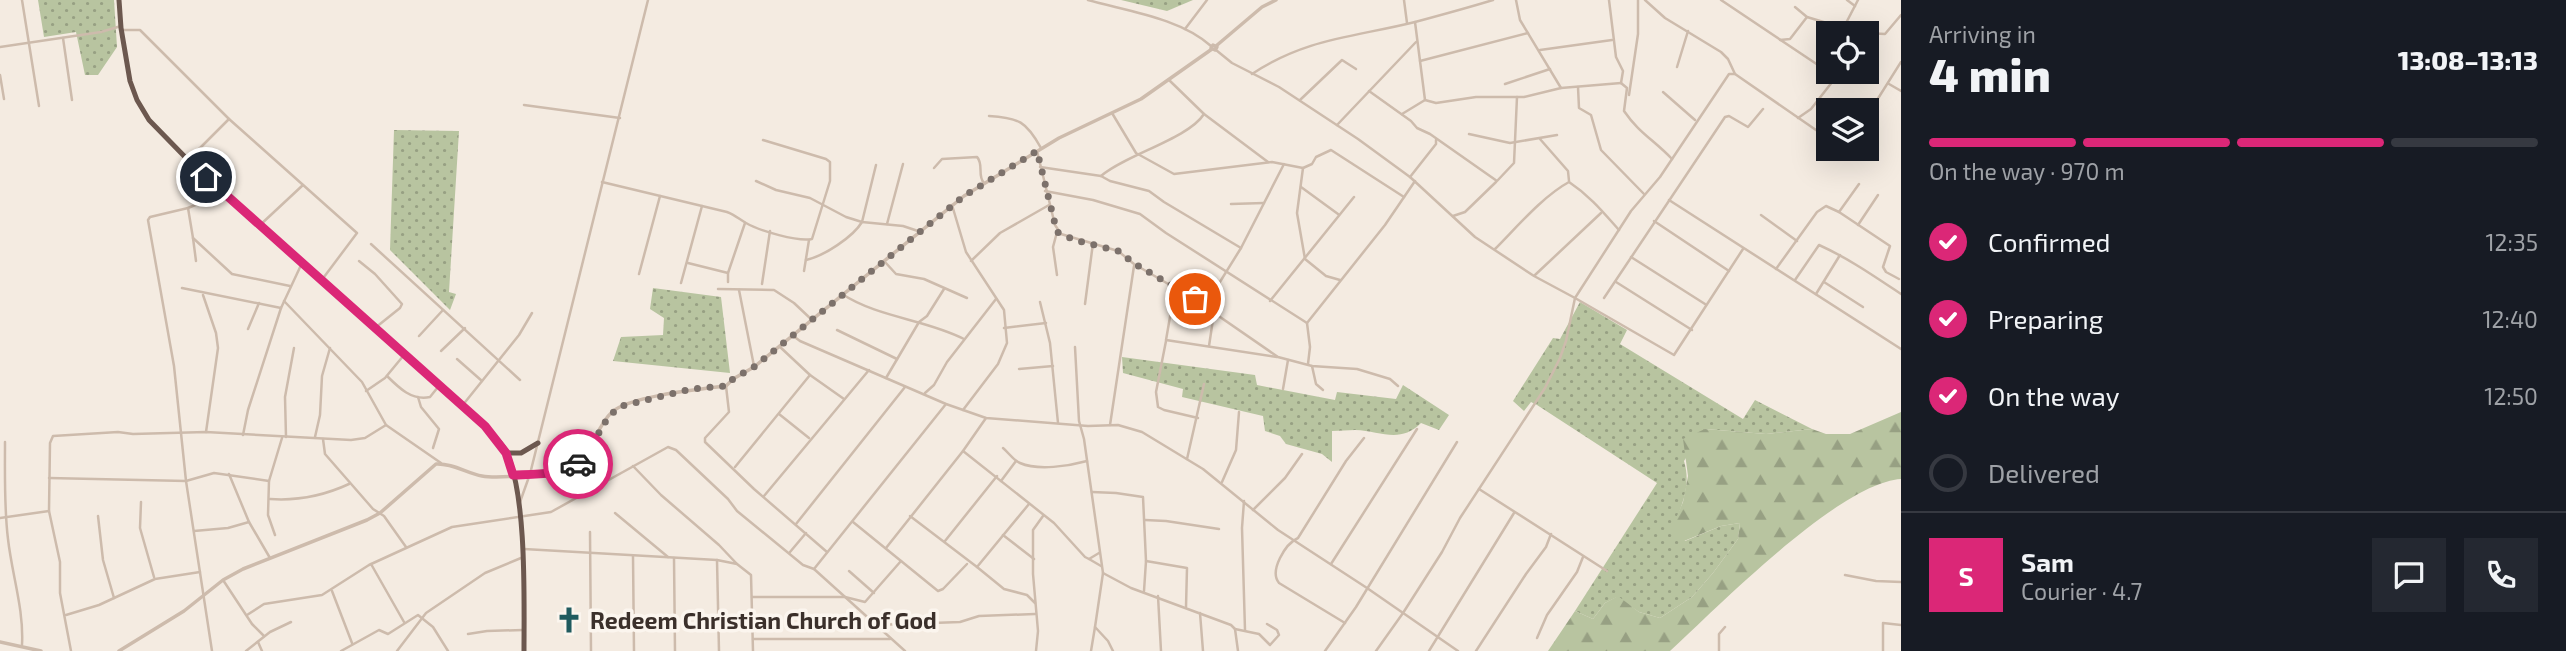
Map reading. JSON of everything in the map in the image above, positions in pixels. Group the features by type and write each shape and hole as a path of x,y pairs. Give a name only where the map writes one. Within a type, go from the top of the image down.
{"highway":[{"path":"119,0 130,81 149,120 259,226 485,426 506,453 519,506 524,651"},
{"path":"506,453 522,453 538,443"}],"street":[{"path":"22,0 39,106"},
{"path":"519,506 538,443 648,0"},
{"path":"1088,0 1185,29 1232,63 1300,100 1410,177 1475,237 1534,276 1671,355 1677,353 1743,249"},
{"path":"1185,29 1207,0"},
{"path":"284,301 362,382 386,425 441,464 482,476 566,469 580,463 607,417 622,406 691,389 726,386 754,367 952,205 1039,150 1141,99 1214,48 1262,7 1276,0"},
{"path":"1404,0 1407,23"},
{"path":"1252,74 1276,59 1319,42 1415,22 1493,0"},
{"path":"1516,0 1520,19 1561,88"},
{"path":"1609,0 1612,40 1623,71 1621,83"},
{"path":"1638,0 1638,34 1630,92 1624,109 1643,135 1672,159"},
{"path":"1645,0 1660,13 1721,52 1728,59 1735,74 1816,130"},
{"path":"1721,0 1816,64"},
{"path":"1847,0 1855,6"},
{"path":"1847,21 1858,0"},
{"path":"1795,7 1807,17 1820,21"},
{"path":"1879,34 1885,34 1901,15"},
{"path":"1780,40 1790,39 1807,17"},
{"path":"1415,22 1425,100"},
{"path":"0,47 121,28 140,30 229,119 357,233 321,281"},
{"path":"1677,67 1688,32"},
{"path":"1420,61 1528,33"},
{"path":"63,37 72,100"},
{"path":"1540,50 1612,40"},
{"path":"1337,125 1416,42"},
{"path":"1300,100 1342,60 1356,69"},
{"path":"1878,98 1901,62"},
{"path":"1376,651 1403,613 1545,388 1560,358 1575,298 1644,194 1660,177 1729,75 1731,68"},
{"path":"1505,84 1550,69"},
{"path":"1729,75 1735,74"},
{"path":"0,75 4,99"},
{"path":"1169,80 1204,114 1268,162"},
{"path":"1402,114 1425,100 1436,103 1476,97 1517,97 1578,86 1621,83 1627,88 1627,98"},
{"path":"1888,83 1901,91"},
{"path":"1798,118 1811,108 1830,84"},
{"path":"1578,86 1578,107 1591,115 1601,150 1644,194"},
{"path":"1370,91 1417,128 1497,181"},
{"path":"1663,92 1696,121"},
{"path":"1453,216 1465,212 1513,166 1517,97"},
{"path":"524,105 620,118"},
{"path":"1604,298 1726,116 1748,128 1763,109"},
{"path":"1112,112 1136,153 1174,174 1268,162 1303,168 1311,164 1316,157 1335,150 1404,197"},
{"path":"1101,176 1136,153 1161,144 1196,124 1204,114"},
{"path":"989,116 1021,122 1032,132 1039,150 1045,191 1057,232 1053,247 1057,275"},
{"path":"188,160 229,119"},
{"path":"1469,134 1515,143 1557,135"},
{"path":"1410,177 1436,144 1436,139"},
{"path":"1540,139 1568,171 1569,182 1594,200 1601,213 1619,230"},
{"path":"602,182 736,215 746,223 789,237 809,240 816,235 830,181 831,166 828,160 763,140"},
{"path":"1436,144 1442,143"},
{"path":"934,168 942,159 977,157 980,161 981,181 984,183"},
{"path":"887,224 903,164"},
{"path":"1205,306 1241,248 1284,164"},
{"path":"806,260 828,251 854,233 862,222 876,165"},
{"path":"1040,167 1101,176 1149,191 1241,248"},
{"path":"1303,168 1297,213 1305,259 1326,276 1340,280"},
{"path":"757,181 776,190 810,198 862,222 910,227 921,232"},
{"path":"1308,364 1310,347 1307,323 1415,181"},
{"path":"1495,249 1526,218 1569,182"},
{"path":"259,226 303,184"},
{"path":"1839,212 1859,184"},
{"path":"1301,187 1339,214"},
{"path":"1045,191 1093,200 1140,214 1307,323"},
{"path":"212,651 186,481 174,366 148,220 150,217 188,208 224,194"},
{"path":"1858,225 1878,195"},
{"path":"639,274 660,196"},
{"path":"1270,301 1354,197"},
{"path":"1669,200 1901,349"},
{"path":"1230,204 1264,202"},
{"path":"952,205 965,249 1003,310 1006,348 998,364 962,410"},
{"path":"971,261 1000,233 1049,205"},
{"path":"681,283 702,206"},
{"path":"1776,269 1823,206 1830,206 1890,246 1883,267 1899,279"},
{"path":"188,208 196,261"},
{"path":"1534,276 1601,213"},
{"path":"1761,215 1797,241"},
{"path":"1654,221 1729,271"},
{"path":"728,282 728,273 746,223"},
{"path":"762,284 770,231"},
{"path":"1057,232 1075,240 1118,251 1205,306 1278,357"},
{"path":"193,238 233,274 290,286"},
{"path":"804,271 809,240"},
{"path":"1085,304 1093,243"},
{"path":"371,244 520,380"},
{"path":"1796,280 1819,245 1840,254 1901,294"},
{"path":"1816,294 1840,254"},
{"path":"1631,257 1707,305"},
{"path":"359,261 375,274 402,304 401,308 375,328"},
{"path":"688,262 728,273"},
{"path":"885,262 896,274 924,279 967,298"},
{"path":"243,435 248,410 281,309 302,263"},
{"path":"1110,425 1135,264"},
{"path":"1616,282 1692,330"},
{"path":"1824,282 1863,307"},
{"path":"181,288 281,309"},
{"path":"1175,288 1156,392 1158,407 1198,418"},
{"path":"718,289 765,289 780,292 811,319"},
{"path":"886,377 919,322 927,316 944,289"},
{"path":"739,290 754,367"},
{"path":"203,293 218,348 206,432"},
{"path":"842,294 855,303 964,339"},
{"path":"925,393 934,385 964,339 997,298"},
{"path":"1040,302 1053,366 1058,423"},
{"path":"248,329 259,303"},
{"path":"419,336 444,310"},
{"path":"462,406 527,325 532,313"},
{"path":"1209,346 1214,313"},
{"path":"1004,328 1046,323"},
{"path":"440,351 465,328"},
{"path":"837,330 898,359"},
{"path":"792,335 800,341 946,404 986,418 1110,425 1129,427 1142,432 1222,482 1293,540 1367,587 1458,651"},
{"path":"1166,340 1278,357 1312,366 1357,369 1390,379 1398,386"},
{"path":"779,346 810,375 844,399"},
{"path":"1075,347 1081,425 1103,573 1091,651"},
{"path":"275,535 268,514 269,481 284,438 285,397 294,348"},
{"path":"315,437 320,415 322,376 330,348"},
{"path":"366,391 387,376 404,354"},
{"path":"457,359 482,381"},
{"path":"1283,389 1288,360"},
{"path":"1019,369 1053,366"},
{"path":"1312,366 1316,384 1323,390"},
{"path":"764,496 869,370"},
{"path":"734,468 810,375"},
{"path":"387,376 401,390 418,397 430,397 439,386"},
{"path":"1187,459 1204,384"},
{"path":"726,386 729,412 704,440 827,552"},
{"path":"796,524 905,386"},
{"path":"418,397 421,407 439,429 433,448"},
{"path":"814,569 946,404"},
{"path":"1222,482 1236,450 1239,412"},
{"path":"779,414 810,439"},
{"path":"886,548 986,418"},
{"path":"71,651 60,593 60,562 49,512 50,443 53,436 206,432 351,440 365,438 386,425"},
{"path":"1331,564 1417,429"},
{"path":"1345,623 1275,580 1275,569 1364,438"},
{"path":"323,439 324,453 349,484 397,532 406,547"},
{"path":"5,442 6,517 23,620 22,645"},
{"path":"1325,651 1457,442"},
{"path":"247,614 264,604 314,598 332,591 372,564 452,527 551,512 633,465 672,447 731,502 737,511 803,565 814,569 886,637"},
{"path":"1003,448 1016,461 1027,465 1051,466 1087,461"},
{"path":"963,451 1054,523 1081,554 1102,566"},
{"path":"1254,510 1302,454"},
{"path":"1001,481 1016,461"},
{"path":"119,651 163,625 223,580 243,569 380,513 432,466 441,464"},
{"path":"633,465 661,495 737,564 750,572 753,651"},
{"path":"49,478 186,481 210,474 229,474 269,481"},
{"path":"229,474 250,522 270,558"},
{"path":"945,541 997,476"},
{"path":"270,499 291,501 314,497 349,484"},
{"path":"1479,489 1607,571"},
{"path":"1091,492 1141,496 1145,520 1144,591"},
{"path":"1244,501 1242,528 1245,630"},
{"path":"141,502 140,528 155,579"},
{"path":"976,567 1029,504"},
{"path":"0,518 49,512"},
{"path":"615,513 668,557"},
{"path":"1429,651 1514,513"},
{"path":"98,516 103,560 114,598"},
{"path":"910,516 945,541 966,563 976,567 1009,592 1027,595 1035,603"},
{"path":"1036,651 1038,631 1035,614 1033,530 1043,516"},
{"path":"1145,520 1219,529"},
{"path":"194,531 228,528 250,522"},
{"path":"853,522 938,591 943,589 966,563"},
{"path":"590,531 591,651"},
{"path":"790,552 806,532"},
{"path":"1476,651 1525,574 1546,547 1551,534"},
{"path":"1003,535 1034,559"},
{"path":"521,549 717,560 737,564"},
{"path":"1029,554 1034,550"},
{"path":"1089,559 1100,553"},
{"path":"633,555 634,651"},
{"path":"1536,638 1547,615 1577,572 1583,557"},
{"path":"341,651 379,630 388,634 421,616 485,573 521,558"},
{"path":"674,558 675,651"},
{"path":"717,560 719,651"},
{"path":"752,597 845,597 865,602 901,561"},
{"path":"1146,561 1187,568 1186,607"},
{"path":"372,564 404,623"},
{"path":"849,571 874,593"},
{"path":"66,615 99,605 155,579 200,572"},
{"path":"1103,573 1131,588 1186,607 1235,629 1259,634 1270,645 1279,635 1277,630 1267,624"},
{"path":"1845,575 1875,581 1901,582"},
{"path":"223,580 252,624 264,636"},
{"path":"1027,595 1034,587"},
{"path":"832,597 835,588"},
{"path":"332,591 353,644"},
{"path":"1158,596 1161,651"},
{"path":"1200,613 1203,651"},
{"path":"876,625 960,622 979,617 1035,614"},
{"path":"397,651 412,633 421,616"},
{"path":"421,616 433,627 448,651"},
{"path":"1201,623 1206,616"},
{"path":"246,651 264,636 291,622"},
{"path":"1883,651 1883,623 1901,625"},
{"path":"1095,627 1108,640 1113,651"},
{"path":"1718,651 1719,634 1725,627"},
{"path":"1235,629 1238,651"},
{"path":"468,634 523,630"},
{"path":"753,639 886,637 905,651"},
{"path":"0,642 41,651"},
{"path":"258,642 262,651"}],"green space":[{"path":"38,0 114,0 117,47 98,75 85,75 76,32 44,37"},
{"path":"1121,0 1193,0 1167,11"},
{"path":"394,130 459,131 449,292 456,294 450,310 390,250"},
{"path":"653,288 721,297 730,373 613,361 621,337 663,335 664,318 650,309"},
{"path":"1580,302 1627,330 1620,344 1743,419 1755,400 1812,429 1766,434 1705,429 1684,461 1686,486 1674,525 1685,541 1721,526 1740,523 1738,539 1692,597 1660,618 1639,612 1617,597 1605,603 1593,619 1575,611 1657,483 1537,405 1531,402 1524,411 1513,401 1553,338 1560,339"},
{"path":"1122,357 1255,375 1257,385 1335,400 1337,392 1396,399 1403,385 1449,415 1439,430 1421,423 1398,435 1355,430 1332,431 1332,462 1322,454 1286,444 1280,436 1265,431 1263,416 1182,397 1183,389 1123,373"},
{"path":"1901,412 1901,479 1875,486 1845,501 1813,524 1748,578 1670,651 1548,651 1575,611 1593,619 1605,603 1618,596 1639,612 1660,618 1692,597 1738,539 1740,523 1721,526 1684,541 1678,537 1673,525 1683,502 1688,476 1683,439 1705,429 1766,434 1812,429 1826,434 1850,434"}],"way so far":[{"path":"578,464 613,411 622,406 691,389 726,386 754,367 964,196 1037,151 1057,232 1075,240 1118,251 1195,299"}],"place":[{"name":"Redeem Christian Church of God","path":"569,620"}],"route":[{"path":"206,177 485,426 502,444 513,475 552,472 578,464"}]}
